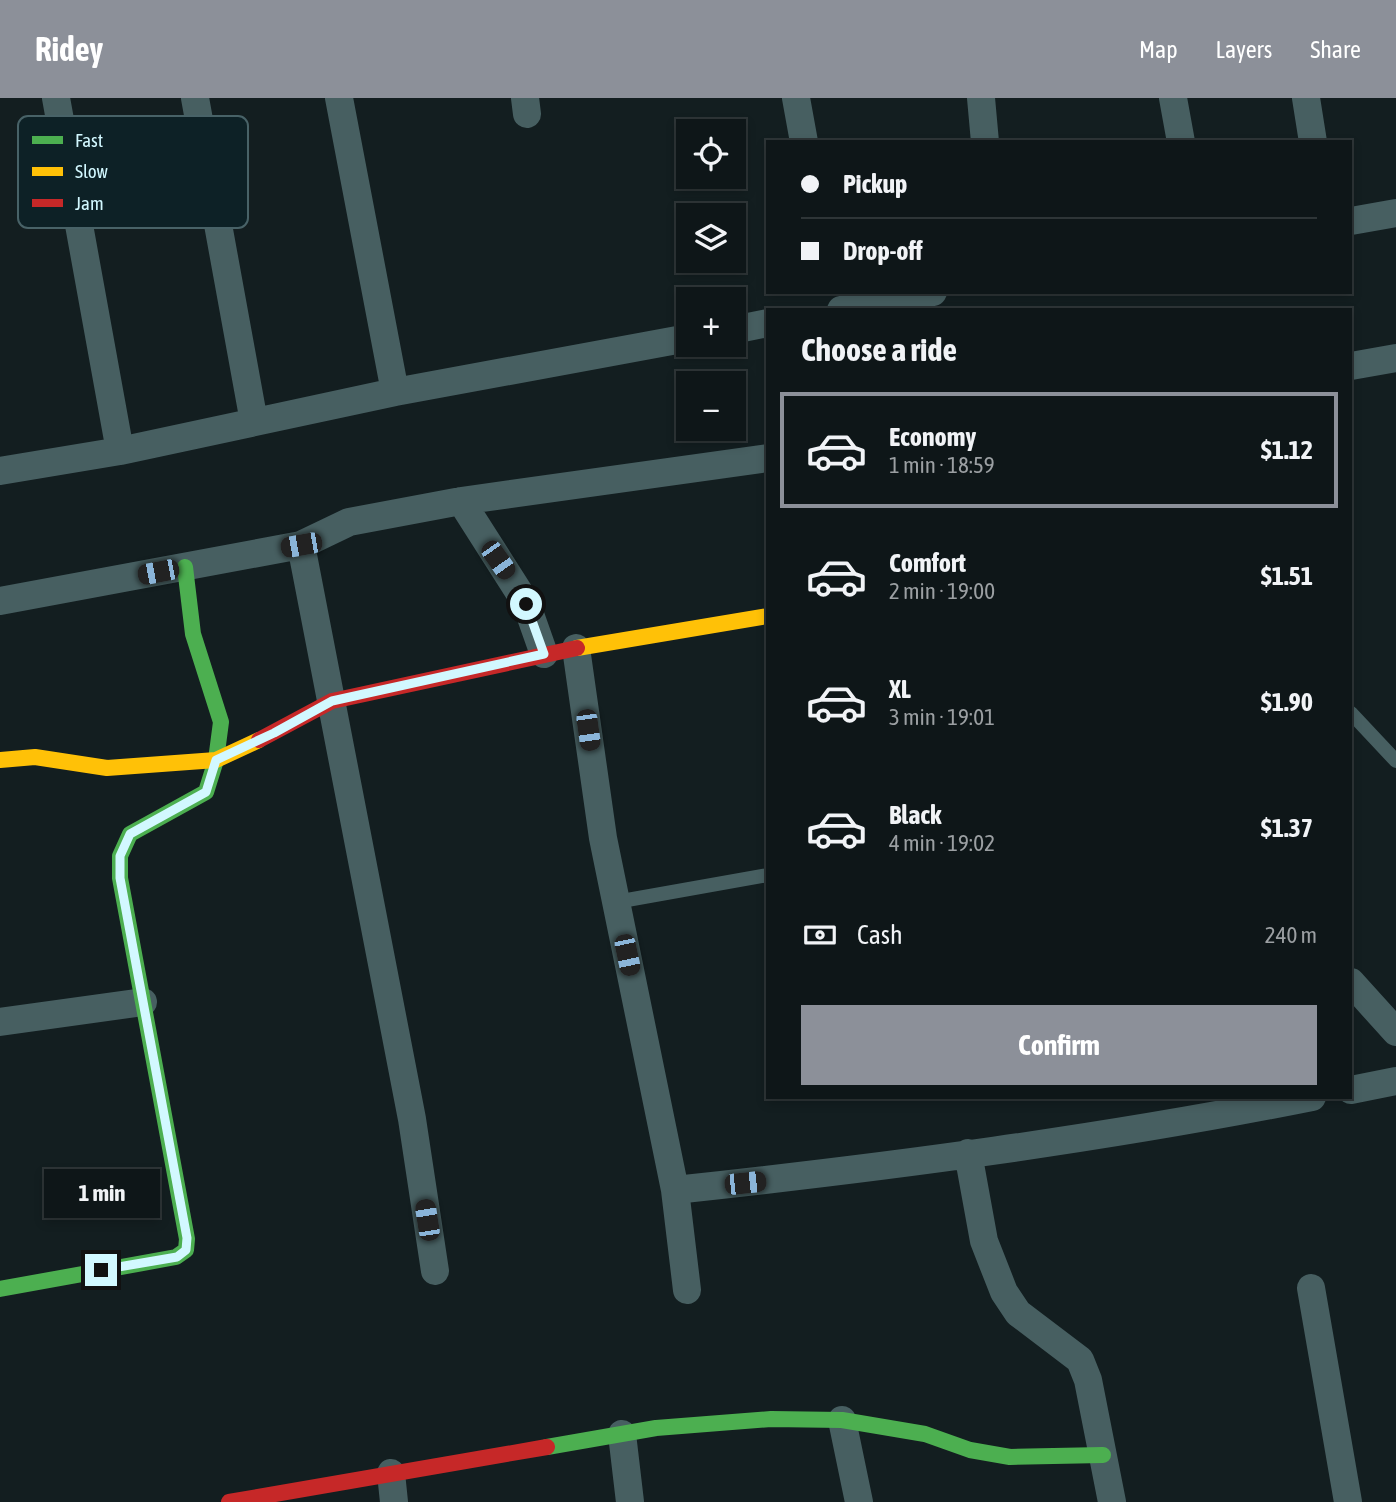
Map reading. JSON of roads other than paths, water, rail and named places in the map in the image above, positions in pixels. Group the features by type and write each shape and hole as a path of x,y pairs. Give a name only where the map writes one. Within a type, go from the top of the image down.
{"street":[{"path":"195,98 198,116"},
{"path":"339,98 395,392"},
{"path":"796,98 804,140"},
{"path":"981,98 985,140"},
{"path":"1173,98 1181,140"},
{"path":"1306,98 1313,140"},
{"path":"1352,221 1396,213"},
{"path":"85,228 120,451"},
{"path":"219,228 254,422"},
{"path":"851,308 923,294"},
{"path":"746,327 766,323"},
{"path":"0,471 120,451 395,392 676,340"},
{"path":"1352,366 1396,358"},
{"path":"0,601 301,545 349,522 461,501 766,458"},
{"path":"461,501 526,604 544,654"},
{"path":"301,545 412,1119 435,1271"},
{"path":"0,1289 177,1257 186,1250 187,1238 120,878 120,856 130,834 206,792 216,760 221,722 193,634 185,567"},
{"path":"0,760 35,757 107,768 216,760 274,733 332,701 544,654 766,616"},
{"path":"576,648 603,838 675,1190 687,1290"},
{"path":"1352,983 1396,1032"},
{"path":"0,1022 143,1002"},
{"path":"1352,1090 1396,1081"},
{"path":"675,1190 816,1175 1191,1121 1302,1099"},
{"path":"968,1153 984,1241 1004,1292 1017,1313 1080,1360 1088,1380 1112,1502"},
{"path":"1311,1287 1348,1502"},
{"path":"229,1502 656,1428 771,1419 842,1420 925,1434 970,1450 1010,1457 1104,1455"},
{"path":"842,1420 859,1502"},
{"path":"622,1434 629,1502"},
{"path":"391,1473 394,1502"}],"lane":[{"path":"1352,714 1396,761"},
{"path":"616,902 766,875"}]}
